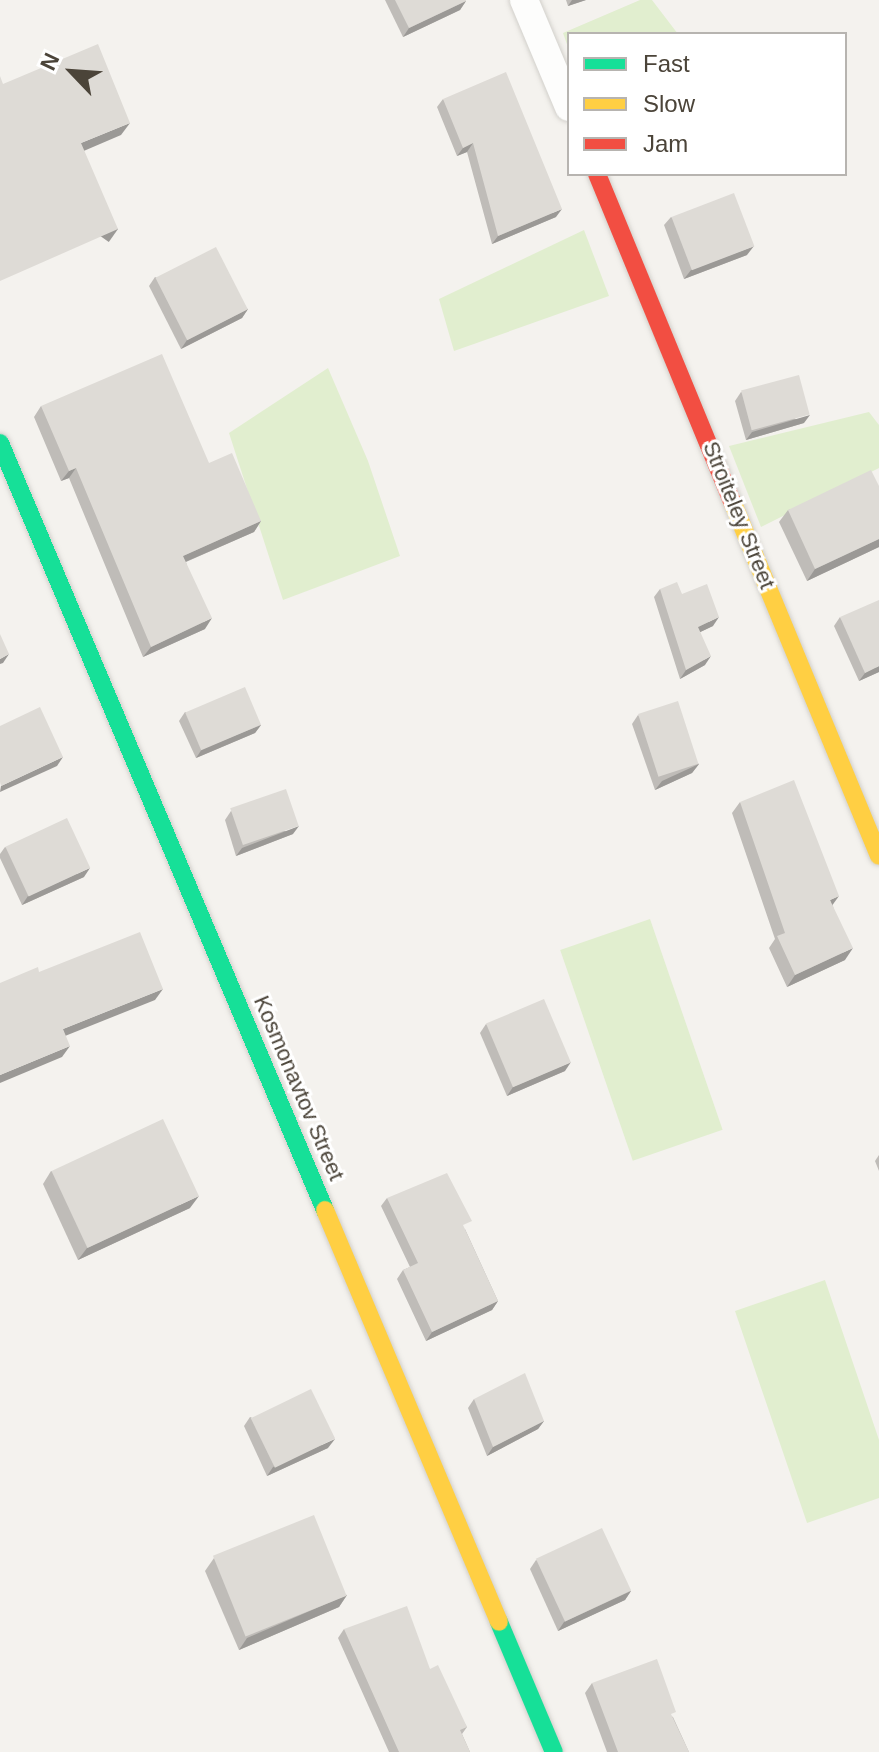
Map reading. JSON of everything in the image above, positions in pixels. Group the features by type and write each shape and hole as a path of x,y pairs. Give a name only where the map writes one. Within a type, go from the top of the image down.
{"street":[{"path":"524,0 567,102"},
{"name":"Stroiteley Street","path":"598,176 879,856"},
{"name":"Kosmonavtov Street","path":"0,443 554,1752"}],"green space":[{"path":"640,0 652,0 676,32 567,32 567,44 563,33"},
{"path":"584,230 609,296 454,351 439,299"},
{"path":"328,368 368,461 400,556 283,600 229,433"},
{"path":"869,412 879,425 879,468 761,527 729,446"},
{"path":"650,919 723,1130 633,1161 560,950"},
{"path":"825,1280 879,1440 879,1498 807,1523 735,1311"}],"building":[{"path":"395,0 466,0 466,1 409,28"},
{"path":"98,44 130,123 81,143 118,229 0,281 0,76 3,84"},
{"path":"506,72 562,209 498,236 473,143 463,148 443,99"},
{"path":"734,193 754,246 692,270 671,217"},
{"path":"216,247 248,309 187,340 155,278"},
{"path":"162,354 209,463 232,453 261,521 183,556 212,618 151,647 76,468 69,471 41,406"},
{"path":"799,375 810,415 752,430 741,391"},
{"path":"871,470 879,486 879,539 815,569 788,510"},
{"path":"677,582 682,594 707,584 719,617 698,627 711,656 686,670 660,589"},
{"path":"879,600 879,666 865,673 840,617"},
{"path":"0,634 9,654 0,659"},
{"path":"245,687 261,725 201,750 185,712"},
{"path":"678,701 698,764 658,777 638,714"},
{"path":"40,707 63,757 1,786 0,726"},
{"path":"794,780 839,896 830,900 853,948 795,975 777,936 785,933 740,802"},
{"path":"286,789 299,826 243,845 230,808"},
{"path":"67,818 90,868 29,897 5,847"},
{"path":"140,932 163,989 63,1029 70,1046 0,1075 0,983 38,967 39,972"},
{"path":"544,999 571,1063 513,1087 486,1024"},
{"path":"163,1119 199,1196 87,1248 52,1171"},
{"path":"447,1173 472,1221 463,1225 498,1301 432,1332 403,1270 418,1263 387,1198"},
{"path":"525,1373 544,1421 493,1447 474,1399"},
{"path":"311,1389 335,1438 275,1468 251,1418"},
{"path":"314,1515 347,1596 246,1636 213,1556"},
{"path":"602,1528 631,1591 565,1621 536,1559"},
{"path":"407,1606 430,1669 438,1665 467,1727 460,1730 470,1752 399,1752 344,1629"},
{"path":"657,1659 676,1712 671,1714 689,1752 618,1752 592,1683"}],"traffic: fast":[{"path":"0,443 325,1210"},
{"path":"499,1622 554,1752"}],"traffic: slow":[{"path":"732,501 879,856"},
{"path":"325,1210 499,1622"}],"traffic: jam":[{"path":"598,176 732,501"}]}
